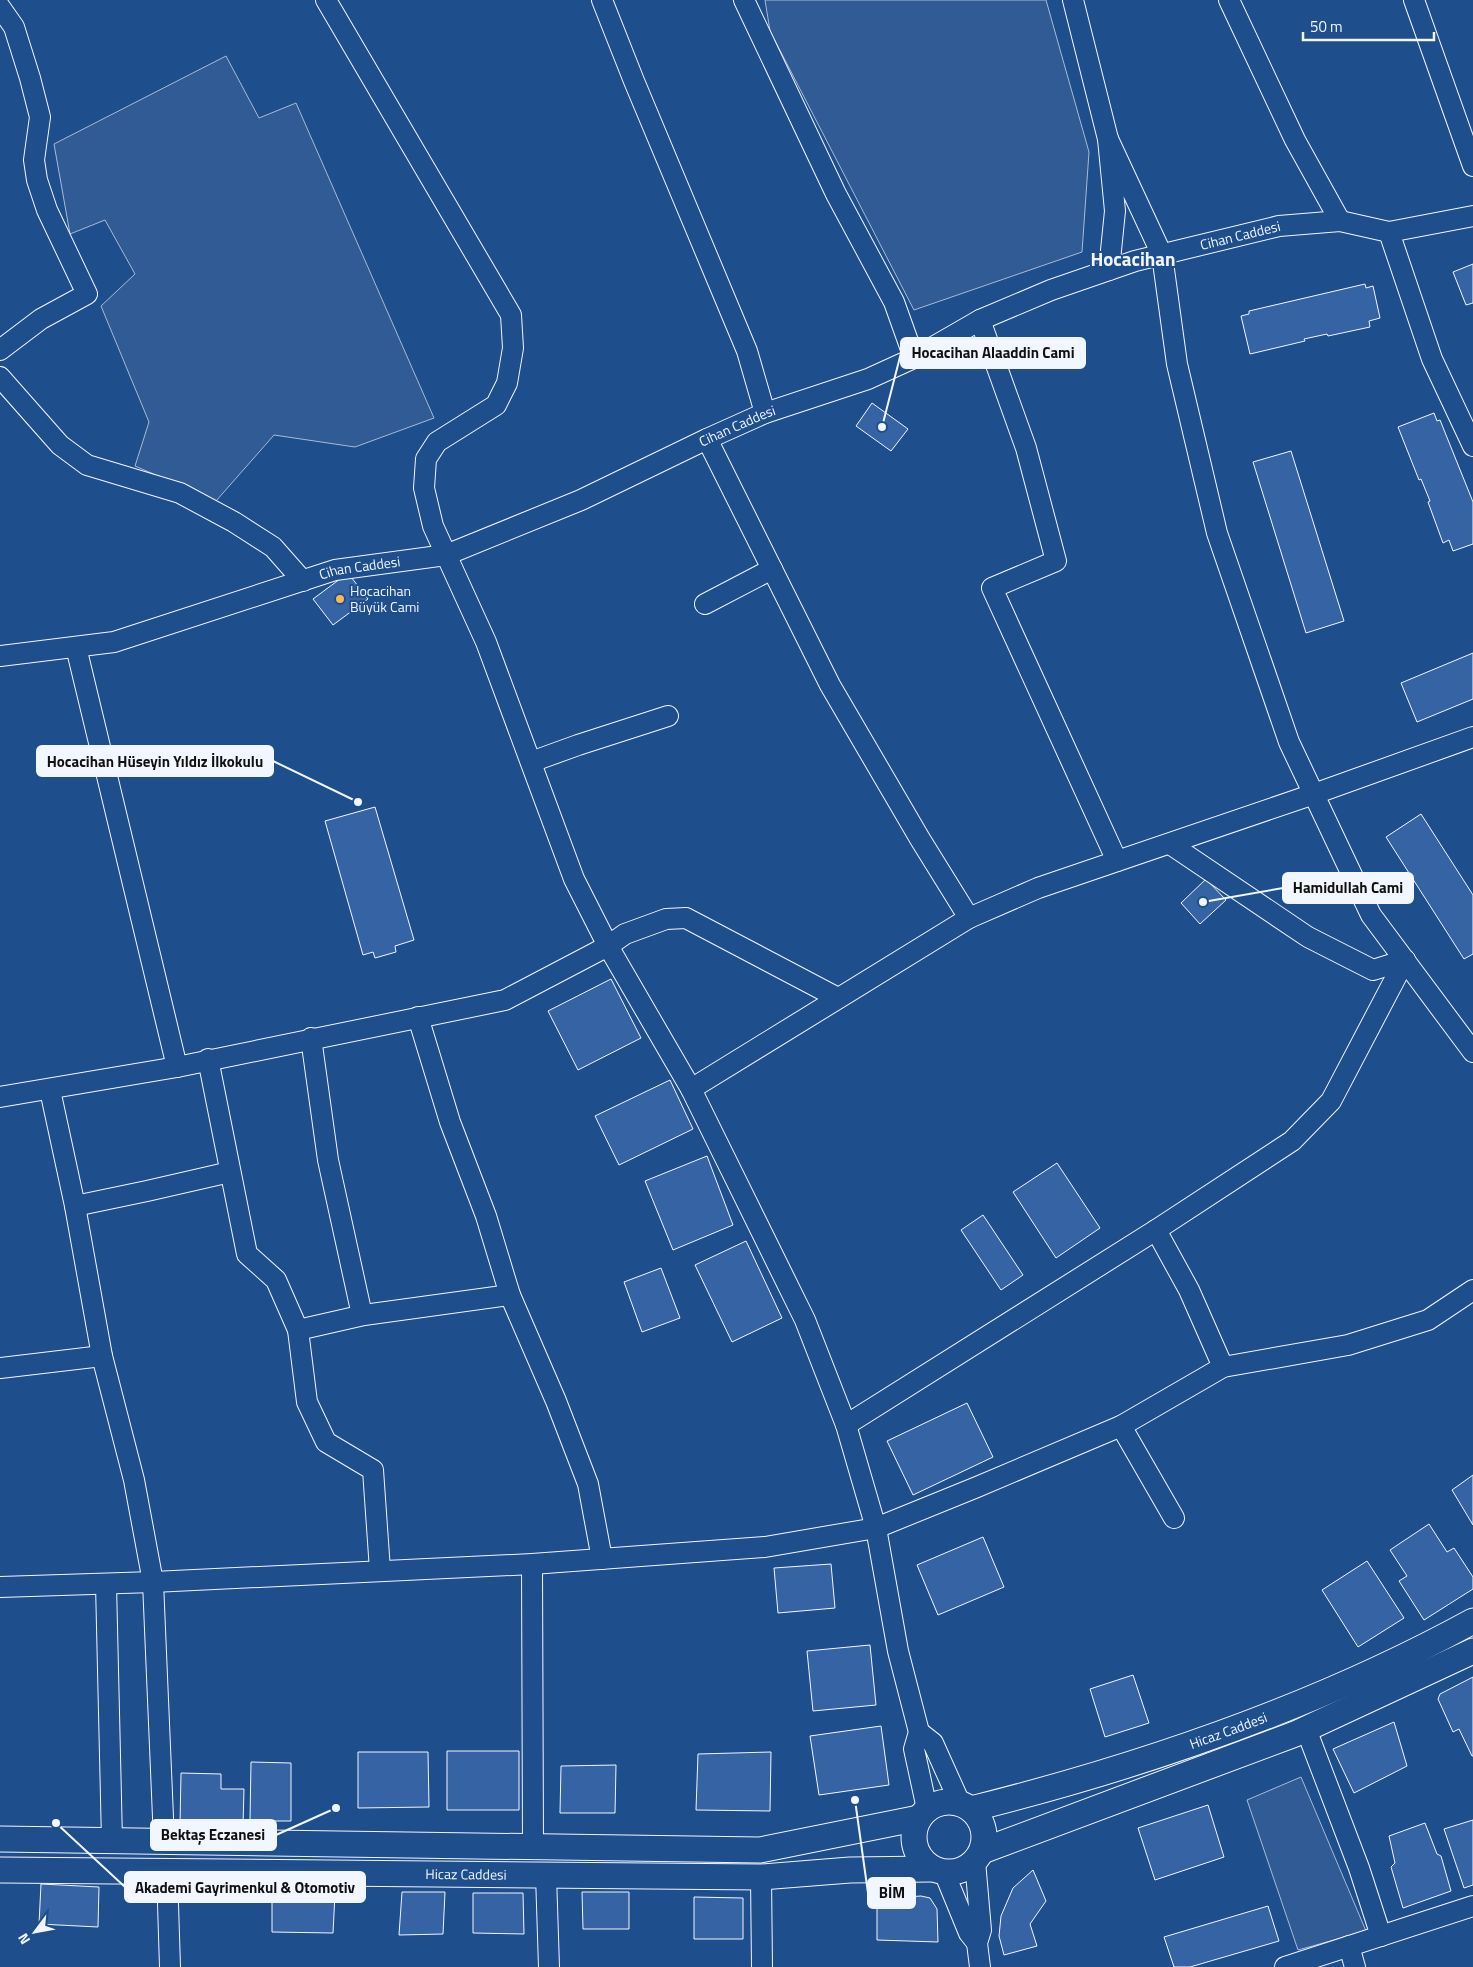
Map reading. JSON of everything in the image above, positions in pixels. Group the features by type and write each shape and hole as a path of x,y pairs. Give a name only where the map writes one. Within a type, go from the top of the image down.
{"main road":[{"name":"Hicaz Caddesi","path":"965,1806 1078,1781 1293,1707 1442,1638 1473,1621"},
{"name":"Hicaz Caddesi","path":"978,1856 1306,1729 1473,1651"},
{"path":"0,1839 760,1850 923,1814 937,1804 948,1802 965,1806 979,1818 983,1828 984,1840 978,1856 966,1868 955,1872 938,1871 923,1862 916,1852 913,1840 914,1829 923,1814"},
{"name":"Hicaz Caddesi","path":"0,1870 761,1877 850,1870 938,1871"}],"street":[{"path":"326,0 511,315 513,348 507,383 496,405 437,442 426,459 424,488 433,526 486,642 574,879 608,946 691,1089 805,1320 846,1425 876,1528 898,1652 919,1732 914,1749 923,1814"},
{"path":"602,0 747,351 765,414"},
{"path":"744,0 836,194 894,302 914,358"},
{"path":"1073,0 1108,139 1116,211 1109,270"},
{"path":"1229,0 1295,140 1340,221"},
{"path":"1414,0 1473,166"},
{"path":"0,7 14,27 40,117 34,160 37,180 47,210 87,294 41,320 0,350"},
{"path":"1108,139 1162,255 1177,364 1217,533 1289,742 1371,914 1473,1052"},
{"name":"Cihan Caddesi","path":"0,656 114,642 335,570 446,555 581,500 707,439 765,414 868,379 914,358 980,320 1051,290 1109,270 1279,226 1340,221 1389,232 1473,216"},
{"path":"1389,232 1432,359 1473,446"},
{"path":"980,320 1026,448 1056,561 992,588 1117,862"},
{"path":"0,377 60,445 88,465 180,493 234,522 272,547 303,581"},
{"path":"707,439 830,685 920,839 969,918"},
{"path":"705,604 772,569"},
{"path":"76,646 177,1067"},
{"path":"531,762 668,716"},
{"path":"691,1089 969,918 1038,888 1170,844 1473,737"},
{"path":"1170,844 1308,937 1373,970 1405,960"},
{"path":"0,1097 177,1067 208,1059 505,1000 608,946 625,934 666,919 686,918 838,998"},
{"path":"846,1425 1156,1230 1292,1141 1331,1100 1405,960"},
{"path":"418,1017 450,1122 486,1216 510,1295 556,1401 588,1484 602,1559"},
{"path":"311,1038 328,1160 362,1315"},
{"path":"208,1059 247,1254 276,1280 298,1330 307,1402 326,1442 373,1470 380,1570"},
{"path":"50,1090 75,1206 102,1356 134,1480 153,1582 164,1841"},
{"path":"75,1206 230,1172"},
{"path":"1156,1230 1189,1290 1223,1367"},
{"path":"0,1587 153,1582 532,1564 765,1547 876,1528 1121,1426 1223,1367 1348,1345 1428,1320 1473,1290"},
{"path":"298,1330 362,1315 510,1295"},
{"path":"0,1368 102,1356"},
{"path":"1121,1426 1174,1518"},
{"path":"532,1564 534,1846"},
{"path":"106,1584 112,1841"},
{"path":"1306,1729 1359,1868 1380,1936"},
{"path":"919,1732 932,1743 965,1806"},
{"path":"978,1856 981,1930 977,1944 980,1967"},
{"path":"938,1871 969,1933 977,1944"},
{"path":"167,1873 170,1967"},
{"path":"546,1875 549,1967"},
{"path":"761,1877 762,1967"},
{"path":"1286,1967 1473,1906"},
{"path":"1350,1946 1355,1967"}],"shaded area":[{"path":"765,0 1046,0 1089,152 1082,252 914,310 770,31"},
{"path":"226,56 259,118 296,103 434,418 355,447 274,435 216,501 135,466 149,422 101,306 135,274 105,220 70,234 54,144"},
{"path":"1301,1777 1366,1931 1298,1950 1247,1800"}],"building":[{"path":"1473,264 1473,303 1466,305 1453,272"},
{"path":"1365,284 1366,288 1373,286 1380,318 1369,321 1370,327 1304,339 1305,341 1250,354 1241,316 1249,314 1249,311"},
{"path":"872,403 908,429 891,451 856,426"},
{"path":"1434,413 1437,421 1440,420 1473,502 1473,544 1453,551 1449,540 1443,543 1428,502 1430,501 1421,479 1419,480 1398,427"},
{"path":"1291,451 1344,621 1306,633 1253,462"},
{"name":"Hocacihan Büyük Cami","path":"348,573 368,599 333,625 313,599"},
{"path":"1473,653 1473,699 1417,722 1401,683"},
{"path":"375,807 414,940 395,946 396,952 375,958 373,952 363,955 325,821"},
{"path":"1421,814 1473,895 1473,954 1464,959 1386,837"},
{"path":"1206,879 1226,900 1200,924 1181,903"},
{"path":"611,979 641,1038 578,1070 548,1011"},
{"path":"670,1080 693,1129 619,1165 595,1116"},
{"path":"707,1156 733,1225 673,1250 645,1181"},
{"path":"1057,1163 1100,1228 1056,1258 1013,1192"},
{"path":"983,1215 1023,1275 1001,1290 961,1230"},
{"path":"746,1241 782,1318 732,1342 695,1265"},
{"path":"661,1268 680,1318 642,1332 624,1282"},
{"path":"967,1403 993,1457 913,1495 887,1441"},
{"path":"1473,1475 1473,1525 1452,1490"},
{"path":"1429,1524 1447,1552 1454,1548 1473,1577 1473,1589 1424,1620 1399,1581 1407,1576 1390,1550"},
{"path":"983,1537 1004,1587 938,1615 917,1565"},
{"path":"1367,1561 1404,1618 1358,1647 1322,1590"},
{"path":"831,1564 835,1608 778,1613 774,1568"},
{"path":"870,1645 876,1705 813,1711 807,1651"},
{"path":"1133,1675 1149,1723 1105,1737 1090,1689"},
{"path":"1473,1677 1472,1756 1459,1729 1453,1732 1438,1699 1440,1694"},
{"path":"1394,1722 1407,1766 1354,1793 1333,1749"},
{"path":"881,1726 889,1785 819,1795 810,1736"},
{"path":"447,1751 519,1751 519,1810 447,1810"},
{"path":"358,1752 428,1752 429,1807 358,1808"},
{"path":"771,1752 770,1811 696,1810 698,1754"},
{"path":"251,1762 291,1763 291,1821 250,1821"},
{"path":"616,1765 615,1813 560,1813 561,1766"},
{"path":"181,1773 221,1774 221,1789 244,1789 243,1826 180,1825"},
{"path":"1208,1805 1224,1857 1155,1880 1138,1828"},
{"path":"1473,1820 1473,1885 1464,1888 1444,1829"},
{"path":"1425,1823 1437,1854 1441,1856 1451,1891 1403,1908 1391,1867 1395,1863 1389,1836"},
{"path":"1033,1870 1046,1901 1030,1924 1037,1946 1004,1955 999,1936 1001,1916 1013,1888"},
{"path":"41,1884 99,1887 98,1927 39,1924"},
{"path":"402,1892 445,1892 443,1934 399,1935"},
{"path":"582,1892 629,1892 629,1929 583,1929"},
{"path":"272,1893 335,1894 333,1933 272,1932"},
{"path":"473,1893 523,1893 524,1934 473,1933"},
{"path":"921,1896 930,1898 937,1909 938,1942 877,1940 877,1899"},
{"path":"694,1897 743,1898 743,1939 694,1939"},
{"path":"1268,1906 1279,1941 1190,1967 1174,1967 1164,1937"}],"place":[{"name":"Hocacihan Alaaddin Cami","path":"882,427"},
{"name":"Hocacihan Büyük Cami","path":"340,599"},
{"name":"Hocacihan Hüseyin Yıldız İlkokulu","path":"358,802"},
{"name":"Hamidullah Cami","path":"1203,902"},
{"name":"BİM","path":"855,1800"},
{"name":"Bektaş Eczanesi","path":"336,1808"},
{"name":"Akademi Gayrimenkul & Otomotiv","path":"56,1823"}],"district":[{"name":"Hocacihan","path":"1133,259"}]}
